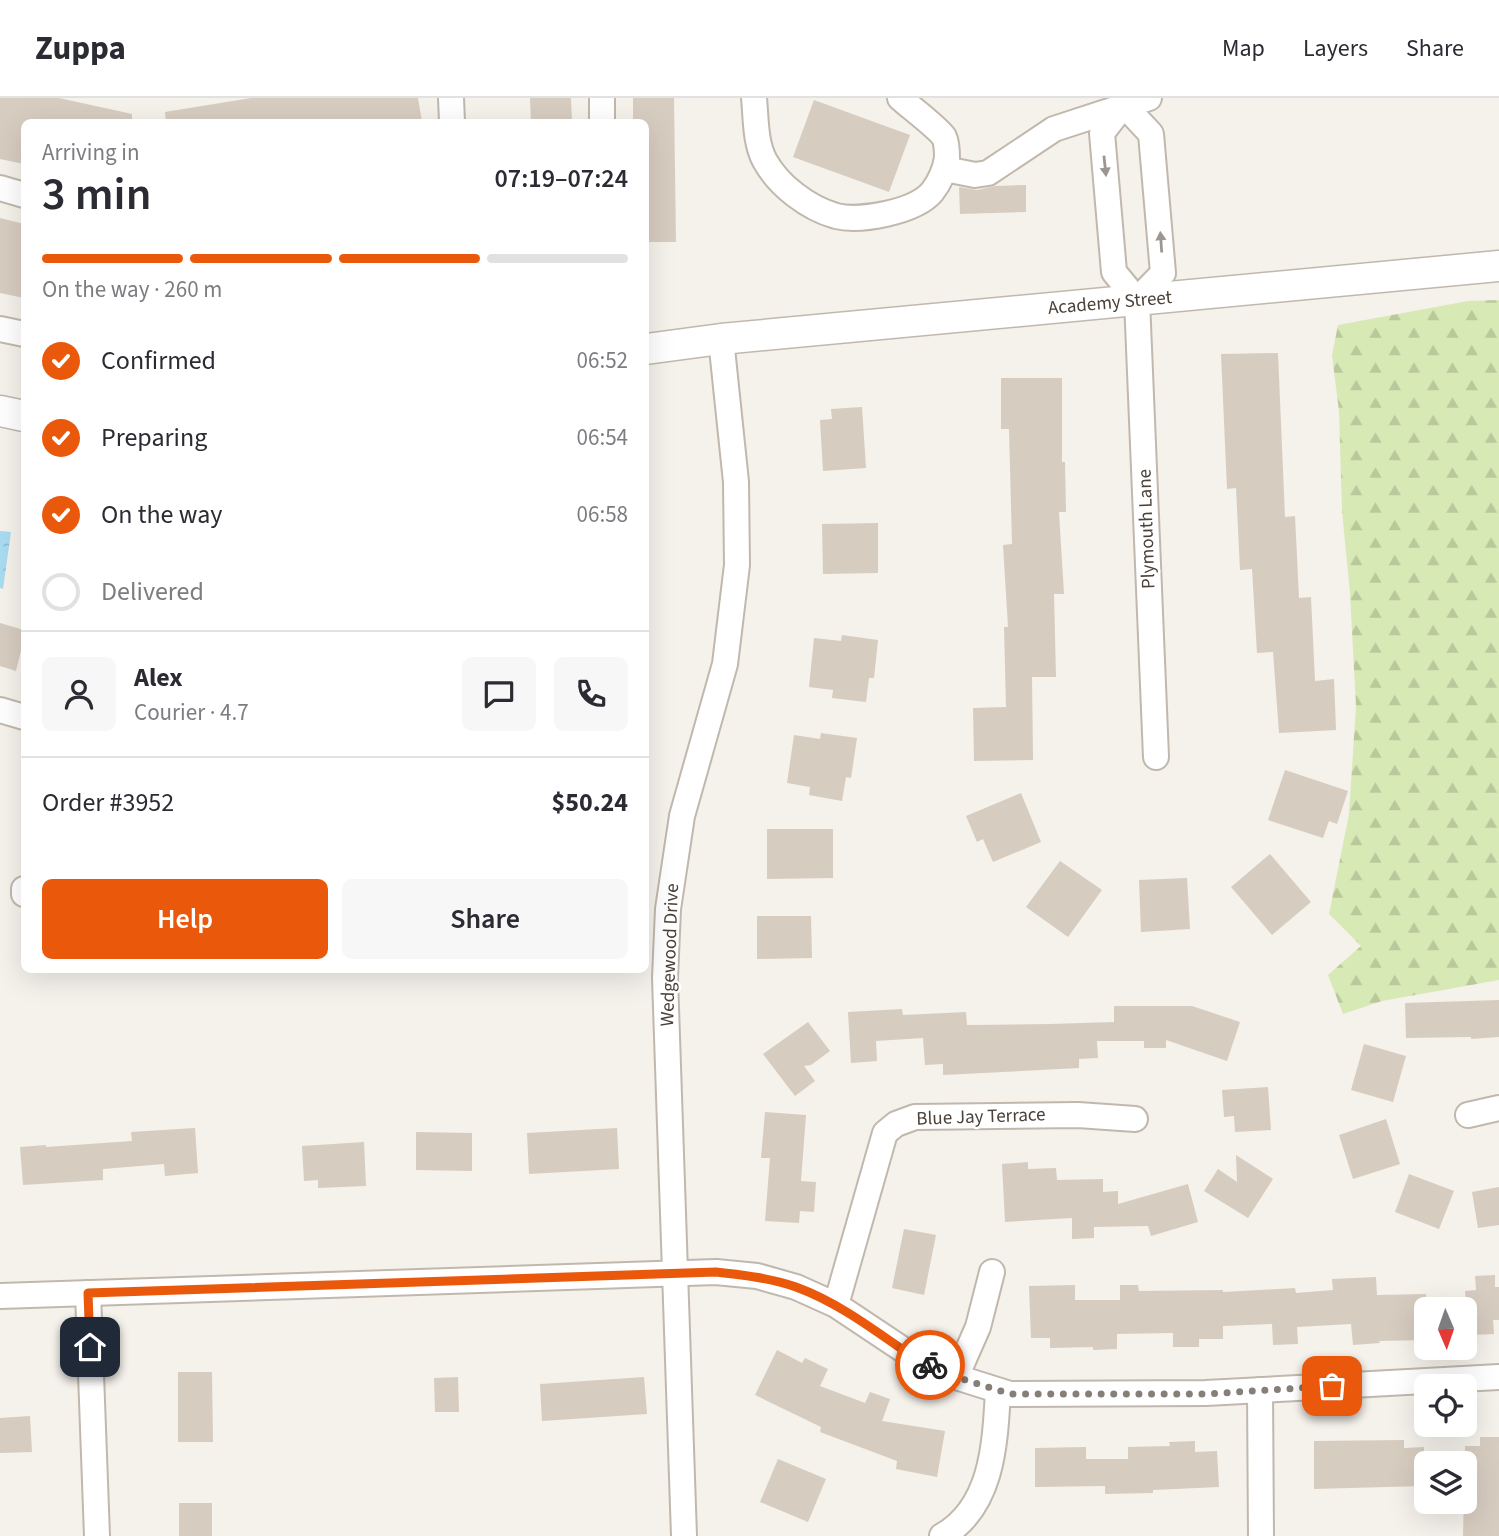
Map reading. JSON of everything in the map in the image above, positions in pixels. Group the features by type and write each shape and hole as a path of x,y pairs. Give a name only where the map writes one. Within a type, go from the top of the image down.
{"street":[{"path":"451,98 452,119"},
{"path":"602,98 602,119"},
{"path":"754,98 764,160 781,183 818,210 838,217 858,219 907,208 931,193 945,169 947,151 944,137 900,98"},
{"path":"945,169 975,175 988,173 1054,129 1123,102 1149,98"},
{"path":"1123,102 1151,134 1163,273 1137,300 1114,272 1102,133 1123,102"},
{"path":"0,188 21,194"},
{"name":"Academy Street","path":"649,349 1499,266"},
{"name":"Plymouth Lane","path":"1137,300 1156,757"},
{"path":"0,329 21,333"},
{"name":"Wedgewood Drive","path":"684,1536 666,978 657,922 682,817 725,664 737,565 736,482 720,340"},
{"path":"0,411 21,415"},
{"path":"0,710 21,716"},
{"path":"1468,1115 1499,1108"},
{"name":"Blue Jay Terrace","path":"836,1306 877,1126 896,1124 915,1117 1078,1115 1135,1119"},
{"path":"0,1296 716,1272 757,1276 796,1287 836,1306 916,1359 956,1377 1010,1394 1206,1394 1499,1377"},
{"path":"956,1377 978,1327 992,1272"},
{"path":"88,1293 97,1536"},
{"path":"1259,1390 1261,1536"},
{"path":"942,1536 970,1512 982,1492 989,1467 998,1391"}],"green space":[{"path":"1499,300 1499,980 1382,1001 1343,1014 1328,975 1361,946 1329,914 1349,814 1356,706 1350,593 1342,511 1339,411 1332,355 1338,325 1468,301"}],"water":[{"path":"0,531 11,532 3,589 0,588"}],"building":[{"path":"0,98 59,98 132,114 132,119 21,119 21,163 0,159"},
{"path":"251,98 418,98 422,119 166,119 165,112"},
{"path":"530,98 571,98 572,119 531,119"},
{"path":"633,98 674,98 676,242 649,242 649,119 633,119"},
{"path":"814,100 910,135 889,192 793,157"},
{"path":"1026,185 1026,212 960,214 959,187 977,190 995,186"},
{"path":"0,218 21,223 21,297 0,293"},
{"path":"1278,353 1285,517 1295,516 1299,598 1311,597 1315,681 1334,679 1336,730 1279,733 1273,652 1257,653 1252,569 1240,570 1236,488 1227,489 1221,354"},
{"path":"1001,378 1062,378 1062,462 1065,462 1066,512 1059,512 1064,594 1054,594 1056,677 1032,677 1033,760 974,761 973,708 1006,707 1004,627 1008,627 1003,545 1012,544 1009,429 1001,429"},
{"path":"862,407 866,468 823,471 820,420 832,419 831,409"},
{"path":"878,523 878,573 823,574 822,524"},
{"path":"0,623 21,629 21,651 16,671 0,666"},
{"path":"842,635 878,640 874,678 869,678 866,702 832,698 833,690 809,687 814,638 841,641"},
{"path":"821,733 857,738 851,778 846,777 842,801 809,795 810,787 787,783 794,735 820,739"},
{"path":"1285,770 1348,791 1337,824 1329,821 1323,838 1268,820"},
{"path":"1021,793 1041,842 993,862 983,839 977,842 966,816"},
{"path":"767,829 833,829 833,878 767,879"},
{"path":"1270,854 1311,902 1272,935 1231,887"},
{"path":"1060,861 1102,890 1068,937 1026,907"},
{"path":"1187,878 1190,929 1141,932 1139,880"},
{"path":"757,916 811,916 812,958 757,959"},
{"path":"1499,1000 1499,1037 1406,1038 1405,1003"},
{"path":"1114,1006 1192,1006 1240,1022 1227,1061 1166,1040 1166,1048 1144,1048 1144,1041 1097,1041 1098,1058 1079,1059 1079,1068 943,1075 943,1064 925,1065 923,1038 876,1041 877,1061 851,1063 848,1012 902,1009 903,1015 966,1012 967,1025 1050,1024 1114,1022"},
{"path":"808,1022 830,1051 811,1065 804,1066 815,1081 795,1096 763,1054"},
{"path":"1364,1044 1406,1056 1393,1102 1351,1090"},
{"path":"1268,1087 1271,1130 1235,1132 1234,1116 1224,1117 1222,1090"},
{"path":"765,1112 806,1115 801,1181 816,1182 814,1212 800,1211 799,1223 765,1221 770,1158 761,1158"},
{"path":"1386,1119 1400,1164 1353,1179 1339,1135"},
{"path":"195,1128 198,1173 165,1176 164,1164 103,1169 103,1180 23,1185 20,1147 132,1141 131,1132"},
{"path":"617,1128 619,1169 529,1174 527,1133"},
{"path":"416,1132 472,1133 472,1171 416,1170"},
{"path":"364,1142 366,1186 318,1188 318,1180 304,1181 302,1146"},
{"path":"1236,1155 1273,1179 1248,1218 1204,1191 1218,1169 1237,1182"},
{"path":"1028,1162 1028,1169 1056,1168 1057,1180 1103,1179 1103,1192 1118,1191 1118,1204 1188,1184 1198,1222 1151,1236 1148,1226 1094,1227 1094,1238 1072,1239 1072,1218 1005,1222 1002,1164"},
{"path":"1409,1174 1454,1191 1439,1229 1395,1212"},
{"path":"1499,1187 1499,1225 1478,1228 1472,1192"},
{"path":"904,1229 936,1235 924,1295 892,1288"},
{"path":"1495,1275 1495,1287 1499,1287 1499,1320 1493,1320 1494,1334 1477,1335 1477,1297 1465,1297 1465,1291 1476,1290 1475,1276"},
{"path":"1376,1277 1377,1295 1426,1294 1426,1297 1414,1297 1414,1340 1353,1345 1351,1324 1297,1327 1298,1344 1273,1345 1272,1324 1223,1326 1223,1339 1199,1339 1199,1347 1173,1347 1173,1333 1117,1334 1117,1349 1093,1350 1093,1347 1050,1348 1050,1338 1031,1338 1029,1286 1075,1285 1075,1300 1120,1300 1120,1285 1138,1285 1139,1291 1223,1292 1295,1288 1296,1293 1333,1290 1332,1279"},
{"path":"777,1350 802,1363 805,1358 828,1369 820,1386 865,1403 870,1392 890,1399 882,1421 945,1431 937,1477 896,1469 897,1461 820,1432 821,1427 755,1395"},
{"path":"178,1372 212,1372 213,1442 178,1442"},
{"path":"458,1377 459,1412 435,1412 434,1378"},
{"path":"644,1377 647,1414 542,1421 540,1384"},
{"path":"30,1416 32,1452 0,1453 0,1418"},
{"path":"1480,1437 1499,1437 1499,1536 1463,1536 1463,1514 1477,1514 1477,1451 1465,1451 1465,1446 1480,1446"},
{"path":"1404,1440 1404,1448 1424,1447 1424,1451 1414,1451 1414,1486 1314,1489 1314,1441"},
{"path":"1195,1441 1195,1452 1217,1451 1219,1487 1105,1494 1105,1486 1035,1487 1035,1448 1086,1447 1086,1459 1128,1459 1128,1447 1170,1446 1169,1442"},
{"path":"778,1459 826,1479 808,1522 760,1502"},
{"path":"179,1503 212,1503 212,1536 179,1536"}],"way so far":[{"path":"930,1365 956,1377 1010,1394 1206,1394 1332,1386"}],"route":[{"path":"90,1347 88,1293 716,1272 757,1276 796,1287 836,1306 916,1359 930,1365"}]}
